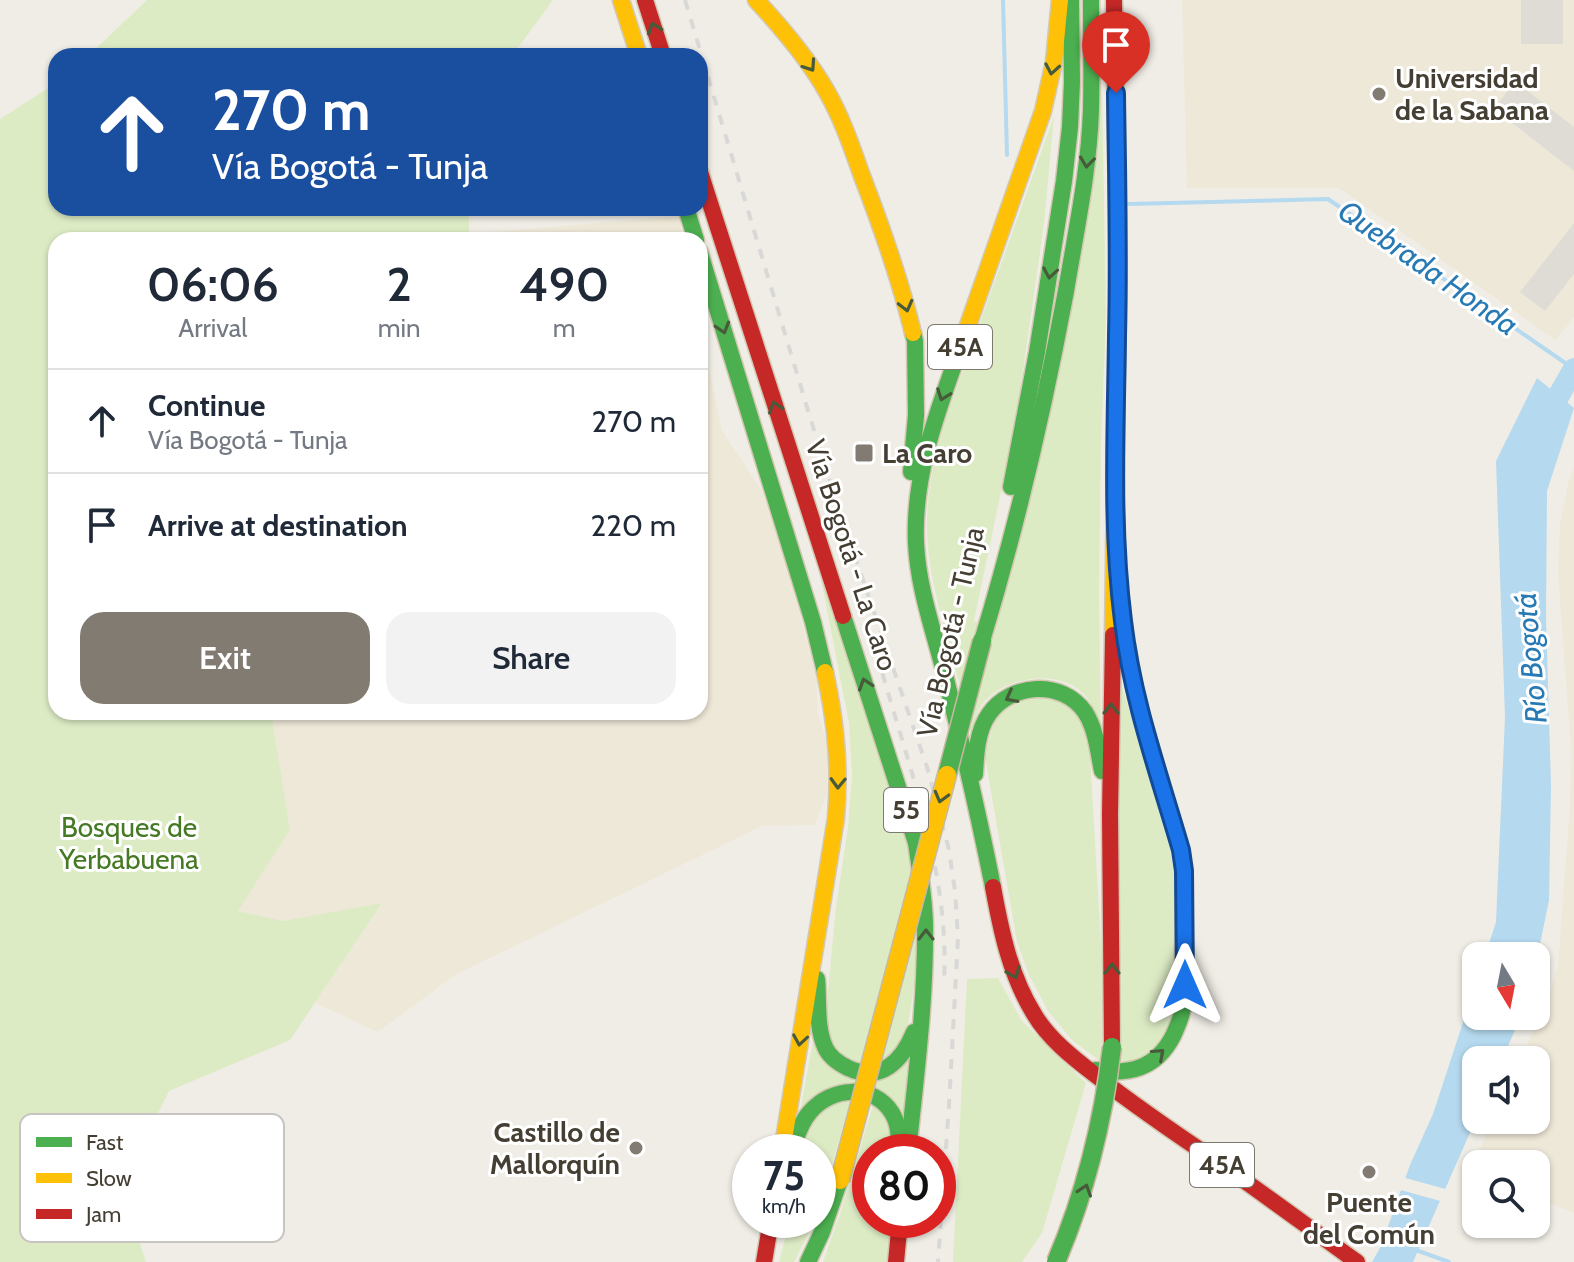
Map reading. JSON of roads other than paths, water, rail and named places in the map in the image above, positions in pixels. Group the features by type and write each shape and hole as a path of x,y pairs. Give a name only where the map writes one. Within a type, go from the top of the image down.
{"main road":[{"path":"621,0 636,48"},
{"path":"645,0 660,48"},
{"name":"45A","path":"1060,0 1054,62 1041,119 934,420 920,477 916,542 918,563 973,787 1001,930 1011,967 1034,1015 1069,1054 1134,1105 1357,1262"},
{"name":"Vía Bogotá - Tunja","path":"808,1262 840,1180 982,641 1025,425 1056,240 1070,127 1071,0"},
{"name":"55","path":"982,641 1031,463 1077,225 1090,125 1091,0"},
{"path":"1056,1262 1081,1201 1098,1143 1112,1047 1110,814 1118,278 1114,0"},
{"path":"758,2 788,35 827,91 868,188 902,287 915,341 916,415 911,467 916,542"},
{"name":"Vía Bogotá - La Caro","path":"708,197 916,843 926,916 924,990 910,1134"},
{"name":"Vía Bogotá - La Caro","path":"708,279 800,574 832,705 838,749 836,818 785,1134"},
{"path":"1087,1068 1123,1073 1155,1059 1178,1030 1185,985 1184,871 1136,697 1128,655 1119,581 1115,495"},
{"path":"973,787 976,756 989,714 1002,700 1020,691 1040,688 1054,690 1081,706 1089,720 1110,814"},
{"path":"815,953 821,1034 834,1060 848,1069 865,1074 880,1072 895,1064 913,1036 924,990"},
{"path":"798,1134 809,1113 818,1104 845,1091 858,1091 872,1094 885,1104 894,1116 899,1134"},
{"path":"764,1262 768,1238"},
{"path":"896,1262 898,1238"}],"water":[{"path":"1537,378 1574,408 1547,491 1546,618 1551,786 1549,900 1540,942 1490,942 1496,922 1505,717 1496,461"},
{"path":"1462,1026 1462,1030 1515,1030 1508,1046 1462,1046 1462,1134 1469,1134 1413,1262 1372,1262 1381,1246 1410,1165 1433,1114"}],"waterway":[{"name":"Quebrada Honda","path":"1003,0 1007,155"},
{"name":"Quebrada Honda","path":"1129,204 1328,199 1574,369"},
{"name":"Río Bogotá","path":"1546,424 1574,369"},
{"path":"1413,1249 1449,1262"}],"railway":[{"path":"685,0 699,48"},
{"path":"708,77 809,414 927,767 949,850 958,938 938,1262"},
{"path":"877,654 913,775 933,857 944,939 944,981"}],"place":[{"name":"Universidad de la Sabana","path":"1379,94"},
{"name":"La Caro","path":"864,453"},
{"name":"Castillo de Mallorquín","path":"636,1148"},
{"name":"Puente del Común","path":"1369,1172"}],"park label":[{"name":"Bosques de Yerbabuena","path":"129,843"}]}
